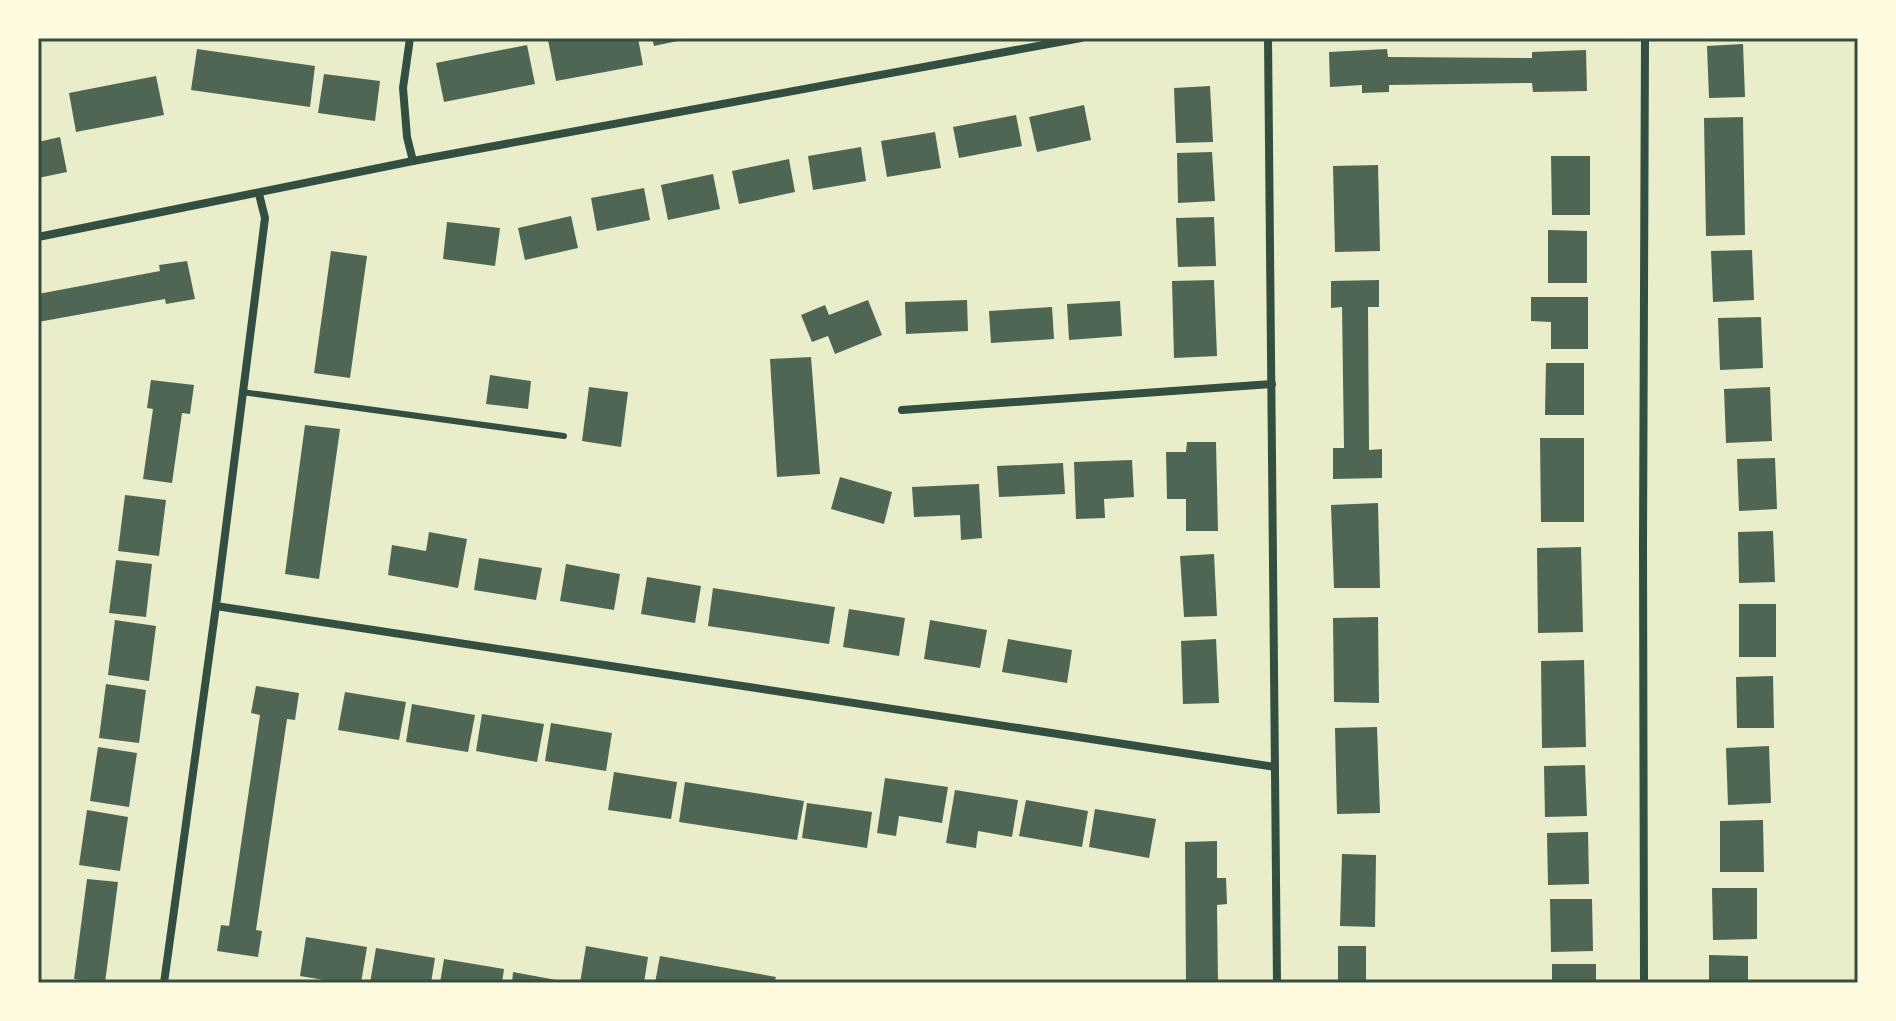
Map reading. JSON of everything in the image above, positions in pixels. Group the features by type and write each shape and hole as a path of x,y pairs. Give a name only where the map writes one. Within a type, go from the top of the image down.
{"street":[{"path":"410,38 403,88 407,137 413,161"},
{"path":"38,237 413,161 1081,38"},
{"path":"1268,38 1277,983"},
{"path":"1644,983 1645,38"},
{"path":"164,983 265,218 259,194"},
{"path":"902,410 1272,384"},
{"path":"216,606 1275,767"}],"lane":[{"path":"242,392 564,436"}],"building":[{"path":"638,38 643,65 556,81 548,40"},
{"path":"652,38 687,38 687,39 654,46"},
{"path":"1743,44 1745,97 1709,98 1707,46"},
{"path":"527,45 535,84 444,102 436,63"},
{"path":"197,49 315,66 310,107 191,90"},
{"path":"1387,49 1388,57 1532,58 1532,52 1586,50 1587,91 1533,92 1532,83 1389,85 1389,92 1362,93 1362,85 1330,87 1329,52"},
{"path":"324,74 380,81 375,121 318,113"},
{"path":"156,76 164,115 76,132 69,93"},
{"path":"1210,86 1213,142 1176,143 1174,88"},
{"path":"1084,105 1091,140 1037,152 1029,117"},
{"path":"1016,115 1022,146 959,158 953,127"},
{"path":"1743,117 1745,235 1706,236 1704,118"},
{"path":"935,132 941,168 887,177 881,141"},
{"path":"60,137 67,172 38,178 38,142"},
{"path":"861,147 866,181 813,190 808,156"},
{"path":"1212,152 1215,201 1178,203 1177,153"},
{"path":"1551,156 1590,156 1590,215 1552,215"},
{"path":"789,159 795,192 739,204 732,171"},
{"path":"1378,165 1380,251 1335,252 1333,166"},
{"path":"713,174 720,209 668,220 661,185"},
{"path":"644,188 650,220 597,231 591,198"},
{"path":"571,216 578,248 525,260 518,228"},
{"path":"1214,217 1216,266 1178,267 1176,218"},
{"path":"447,222 500,228 495,266 443,259"},
{"path":"1548,230 1587,231 1587,283 1548,283"},
{"path":"1752,250 1754,300 1713,302 1711,251"},
{"path":"331,251 367,256 350,378 314,373"},
{"path":"187,261 195,299 166,304 165,299 38,322 38,294 160,271 159,265"},
{"path":"1214,280 1217,356 1174,358 1172,281"},
{"path":"1379,280 1379,307 1368,307 1369,450 1382,449 1382,478 1333,479 1333,448 1344,448 1342,307 1331,308 1331,281"},
{"path":"1531,297 1588,297 1588,349 1551,349 1551,322 1531,321"},
{"path":"868,300 882,335 835,354 828,336 812,342 801,315 825,305 829,315"},
{"path":"967,300 968,331 906,334 905,302"},
{"path":"1120,301 1122,336 1069,340 1067,304"},
{"path":"1052,307 1054,339 991,343 989,311"},
{"path":"1761,317 1763,368 1720,370 1718,318"},
{"path":"811,357 820,474 777,477 770,359"},
{"path":"1546,363 1584,363 1584,415 1545,415"},
{"path":"490,375 531,381 528,409 486,404"},
{"path":"151,380 194,385 190,414 182,413 172,483 143,479 153,409 147,408"},
{"path":"589,387 628,392 621,447 582,441"},
{"path":"1770,387 1772,441 1726,443 1724,389"},
{"path":"305,425 340,429 319,579 285,574"},
{"path":"1540,438 1584,438 1584,522 1541,522"},
{"path":"1187,442 1216,442 1218,531 1186,531 1186,499 1167,499 1166,452 1186,452"},
{"path":"1775,458 1777,509 1739,511 1737,459"},
{"path":"1132,460 1134,497 1104,499 1105,518 1076,519 1074,462"},
{"path":"1063,463 1065,494 999,497 997,466"},
{"path":"840,477 892,492 884,524 831,509"},
{"path":"979,484 982,538 961,540 960,515 914,517 912,487"},
{"path":"125,495 166,500 159,556 118,551"},
{"path":"1378,503 1380,588 1334,588 1331,505"},
{"path":"1773,531 1775,582 1739,583 1738,532"},
{"path":"429,532 467,539 458,588 388,575 392,545 426,551"},
{"path":"1581,547 1583,632 1538,633 1537,548"},
{"path":"1214,554 1217,616 1184,617 1180,556"},
{"path":"479,558 542,568 536,600 474,590"},
{"path":"116,560 152,564 146,617 109,613"},
{"path":"566,564 620,574 614,610 560,601"},
{"path":"647,577 701,586 695,623 641,614"},
{"path":"713,588 835,607 829,644 708,626"},
{"path":"1739,604 1776,604 1776,657 1739,657"},
{"path":"849,609 905,618 899,656 843,647"},
{"path":"1378,617 1379,703 1334,702 1333,618"},
{"path":"115,620 156,626 149,681 108,675"},
{"path":"930,620 987,630 980,668 924,659"},
{"path":"1008,639 1072,650 1067,683 1002,672"},
{"path":"1216,639 1219,703 1183,704 1181,641"},
{"path":"1584,660 1586,747 1542,748 1541,661"},
{"path":"1773,676 1774,728 1737,728 1736,677"},
{"path":"106,684 146,690 139,743 99,738"},
{"path":"256,686 299,693 295,720 287,719 256,930 262,931 258,957 217,951 221,925 229,926 260,715 251,713"},
{"path":"345,692 406,702 399,740 338,730"},
{"path":"412,704 475,715 468,752 406,742"},
{"path":"482,714 544,724 537,762 476,751"},
{"path":"551,723 612,733 606,771 545,761"},
{"path":"1377,727 1380,813 1337,814 1335,728"},
{"path":"1769,746 1771,803 1728,805 1726,748"},
{"path":"98,747 137,753 129,807 90,801"},
{"path":"1585,765 1587,816 1545,817 1544,766"},
{"path":"614,772 677,782 671,819 608,810"},
{"path":"885,778 948,787 942,823 899,816 896,836 877,833"},
{"path":"685,782 804,801 797,840 679,822"},
{"path":"955,790 1018,800 1012,837 978,831 976,848 946,843"},
{"path":"1026,800 1088,811 1082,847 1019,836"},
{"path":"807,803 872,812 867,848 802,838"},
{"path":"1095,809 1156,819 1149,858 1089,847"},
{"path":"87,810 128,817 120,871 79,865"},
{"path":"1763,820 1764,872 1720,872 1720,821"},
{"path":"1588,832 1589,884 1548,885 1547,833"},
{"path":"1217,841 1217,878 1226,878 1227,904 1217,905 1218,983 1186,983 1185,842"},
{"path":"1342,854 1376,855 1375,927 1340,926"},
{"path":"87,879 118,882 105,983 74,979"},
{"path":"1712,888 1757,888 1757,939 1713,940"},
{"path":"1550,899 1592,899 1593,951 1551,952"},
{"path":"306,937 367,947 361,983 300,976"},
{"path":"586,946 648,957 644,983 580,983"},
{"path":"1338,946 1366,946 1366,983 1338,983"},
{"path":"376,948 435,958 431,983 370,983"},
{"path":"1709,955 1748,956 1748,983 1709,983"},
{"path":"660,956 776,977 774,983 655,983"},
{"path":"444,959 504,969 502,983 440,983"},
{"path":"1552,964 1596,964 1596,983 1552,983"},
{"path":"513,972 567,982 567,983 512,983"}]}
